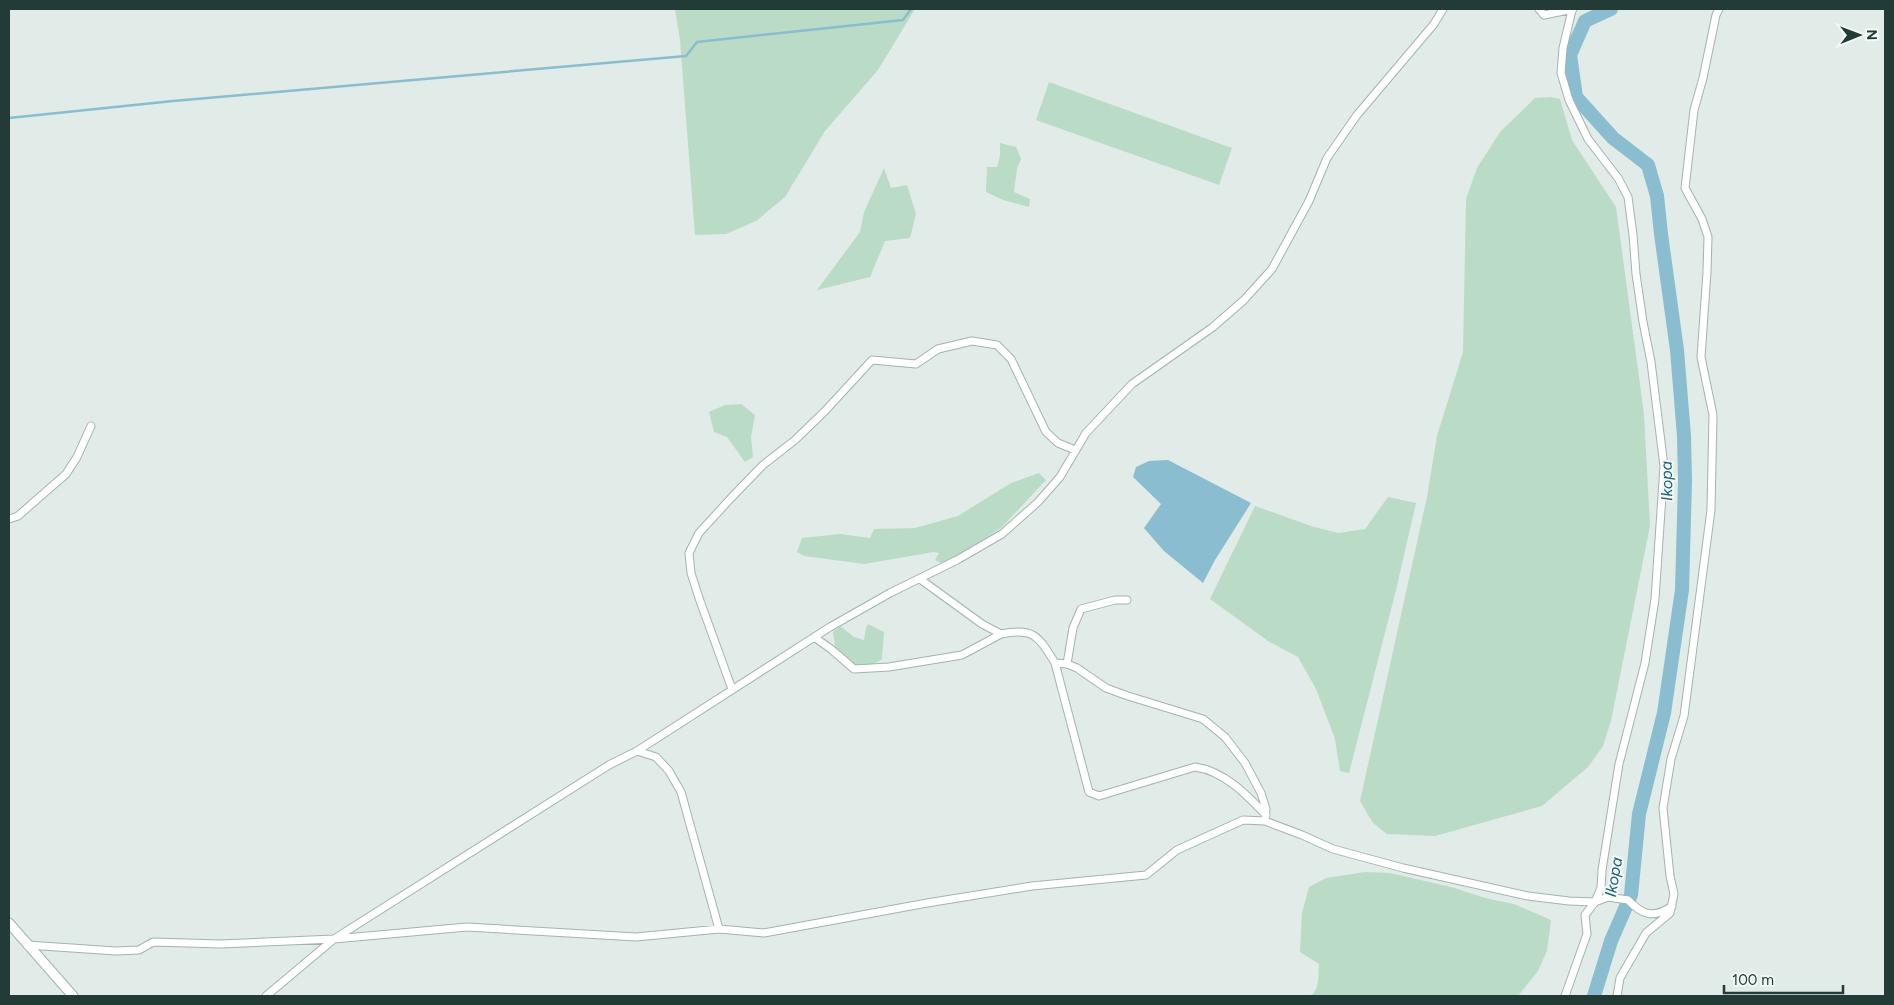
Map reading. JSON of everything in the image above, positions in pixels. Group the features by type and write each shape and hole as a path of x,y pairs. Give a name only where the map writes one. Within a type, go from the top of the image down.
{"street":[{"path":"266,996 334,939 609,765 637,751 814,637 890,592 920,579 1002,534 1038,502 1060,477 1086,433 1132,384 1213,327 1244,300 1272,269 1309,201 1327,158 1356,115 1434,24 1443,9"},
{"path":"1539,9 1544,15 1572,9 1561,73 1569,100 1588,139 1618,178 1628,198 1636,274 1651,362 1664,466 1655,599 1645,663 1619,764 1602,870 1601,888 1595,902 1585,915 1587,934 1565,996"},
{"path":"1617,996 1620,978 1646,933 1670,913 1674,894 1670,876 1663,808 1670,760 1684,716 1710,520 1713,415 1701,357 1708,272 1708,237 1702,219 1684,188 1694,110 1719,9"},
{"path":"732,689 691,573 689,553 699,533 731,498 763,465 795,440 825,412 872,360 916,364 938,349 972,341 997,345 1011,359 1046,432 1058,443 1075,450"},
{"path":"9,519 18,516 66,474 77,457 91,426"},
{"path":"920,579 982,624 1001,634"},
{"path":"1067,664 1073,628 1081,609 1115,600 1127,600"},
{"path":"814,637 854,669 889,666 962,655 1001,634 1012,631 1029,632 1042,642 1055,663 1089,792 1099,796 1195,767 1209,769 1245,792 1265,818 1333,849 1403,868 1528,896 1569,901 1595,902 1608,897 1628,900 1637,910 1654,916 1654,928"},
{"path":"1055,663 1067,664 1077,668 1106,688 1203,719 1225,737 1245,763 1261,793 1266,809 1265,818"},
{"path":"637,751 656,757 669,771 681,792 719,930"},
{"path":"27,945 116,951 139,950 153,942 221,944 334,939 467,927 636,937 719,930 764,932 1032,886 1146,875 1177,850 1243,820 1265,818"},
{"path":"1650,914 1664,912 1672,906"},
{"path":"9,923 73,996"}],"green space":[{"path":"675,9 915,9 878,70 825,131 785,197 756,221 726,234 695,235 680,40"},
{"path":"1049,82 1232,148 1219,185 1036,120"},
{"path":"1551,97 1560,99 1572,140 1616,207 1644,414 1650,526 1611,721 1603,746 1588,767 1542,806 1435,836 1387,834 1373,823 1360,801 1427,497 1437,436 1463,352 1466,199 1477,168 1500,132 1535,98"},
{"path":"1000,143 1016,147 1021,159 1017,169 1014,192 1030,199 1029,207 1003,200 986,192 987,167 997,167"},
{"path":"884,168 891,188 907,185 916,214 910,238 885,241 870,277 817,290 860,232 864,212"},
{"path":"741,404 755,415 751,437 753,457 745,462 727,437 714,432 709,412 725,405"},
{"path":"1039,473 1046,480 1001,528 943,564 935,560 939,553 934,552 864,564 804,556 797,552 802,538 840,534 870,538 874,529 915,528 958,516 1011,483"},
{"path":"1388,497 1416,503 1396,590 1349,773 1340,771 1335,739 1316,689 1298,657 1268,641 1210,599 1255,506 1311,526 1338,533 1365,529"},
{"path":"868,624 884,632 882,659 863,666 853,663 836,652 833,632 840,626 854,637 864,640"},
{"path":"1365,872 1390,873 1451,887 1489,899 1514,904 1551,920 1547,951 1538,971 1518,996 1309,996 1313,994 1317,987 1319,964 1300,952 1302,913 1309,887 1326,878"}],"water":[{"path":"1168,460 1251,503 1215,560 1203,583 1164,551 1144,528 1161,504 1133,477 1136,467 1149,461"}],"waterway":[{"path":"9,118 173,101 686,56 697,42 903,20 911,9"},
{"name":"Ikopa","path":"1594,996 1611,941 1631,895 1639,814 1664,713 1682,590 1685,481 1684,436 1677,350 1657,196 1648,165 1613,138 1576,97 1570,55 1585,21 1611,9"}]}
